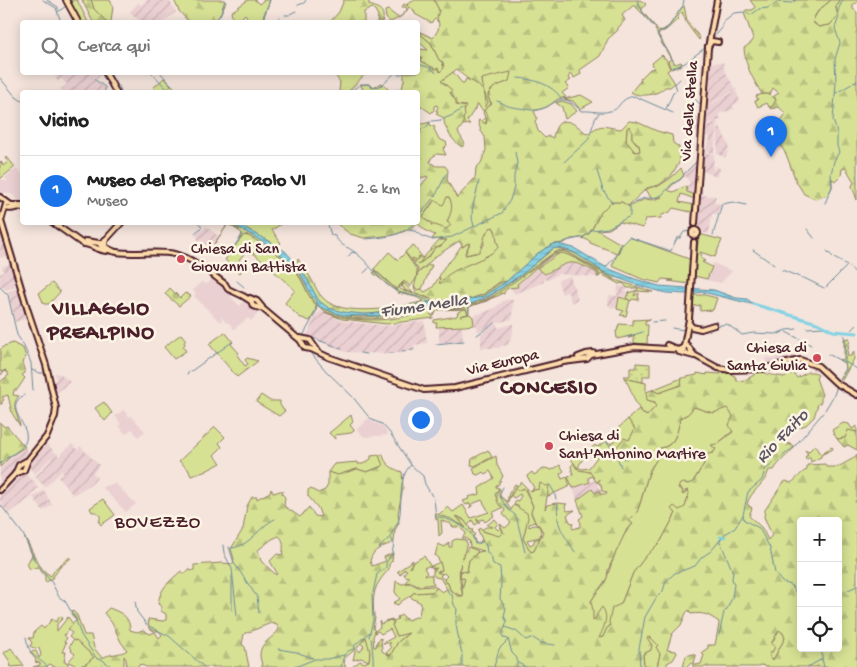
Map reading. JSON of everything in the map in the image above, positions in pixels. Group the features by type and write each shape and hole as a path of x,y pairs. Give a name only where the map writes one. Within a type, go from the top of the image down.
{"highway":[{"path":"66,0 78,20"},
{"path":"108,75 116,90"},
{"path":"113,251 106,248 104,243 118,225"},
{"path":"98,245 118,225"},
{"path":"98,245 114,230"}],"main road":[{"name":"Via della Stella","path":"686,348 708,48 717,0"},
{"path":"708,48 711,42 717,41 710,32"},
{"path":"0,198 9,206 20,207"},
{"path":"0,490 47,436 55,416 56,407 46,364 2,224 4,214 9,206"},
{"path":"58,225 97,250 121,254 141,253"},
{"path":"84,242 113,251 141,253"},
{"path":"98,245 106,251"},
{"name":"Via Europa","path":"141,253 162,252 176,254 197,265 256,303 298,336 311,341 311,347"},
{"name":"Via Europa","path":"256,303 299,339 305,348 311,347 328,357 424,388 455,387 628,346 654,346 686,348 697,357 717,368 730,370 762,369 800,360 815,365 836,382 857,395"},
{"path":"689,316 690,325 693,328 701,329 714,325"},
{"path":"688,331 688,343 697,357"},
{"path":"303,344 306,340"},
{"name":"Via Europa","path":"586,356 635,346 671,347"},
{"path":"654,346 671,347 697,357"}],"shaded area":[{"path":"146,0 169,0 176,12 166,20 139,20 130,12 138,3 141,5"},
{"path":"723,62 725,71 736,90 708,104 711,63"},
{"path":"58,75 101,75 97,79 94,77 93,79 104,87 105,90 61,90 67,84 61,78 58,81 55,78"},
{"path":"736,91 740,101 733,105 734,109 719,114 721,120 707,124 708,105"},
{"path":"692,113 700,119 699,134 687,124 688,118"},
{"path":"717,122 714,154 705,150 710,137 706,136 707,125"},
{"path":"718,122 729,146 726,158 717,154"},
{"path":"705,152 714,155 713,169 715,170 715,166 721,169 716,177 703,171"},
{"path":"698,160 695,195 687,192 686,186 690,183 684,174"},
{"path":"16,169 20,172 20,202 15,196 5,192 3,193 4,197 0,196 0,179 8,182 5,177"},
{"path":"701,195 716,196 714,203 721,204 718,214 712,214 709,234 699,232"},
{"path":"0,226 9,255 0,258"},
{"path":"206,226 219,237 209,253 206,251 208,246 197,239 198,237 195,235"},
{"path":"11,263 13,269 11,270 14,270 16,280 14,286 7,290 0,286 0,274 4,272 2,267"},
{"path":"566,263 580,263 597,273 597,277 558,274 550,279 546,280 544,278 544,282 515,294 511,288 517,286 537,268 545,274"},
{"path":"713,263 732,271 721,283 706,280"},
{"path":"570,276 578,299 571,303 568,292 562,294 558,282"},
{"path":"213,278 234,291 230,296 240,306 245,298 251,303 251,309 256,308 259,312 251,321 248,318 234,329 221,316 222,321 219,321 194,296 196,294 193,290 201,282 207,284"},
{"path":"618,285 627,288 626,297 619,296 617,308 610,307 608,304 609,295 617,296"},
{"path":"18,288 28,318 15,322 8,292"},
{"path":"505,300 513,300 512,319 497,323 498,328 513,324 513,332 508,345 499,348 481,348 481,334 494,324 478,332 472,316 493,309"},
{"path":"321,311 342,321 387,326 424,321 427,343 414,345 415,350 386,354 345,352 307,336 315,316"},
{"path":"454,325 462,327 463,341 439,343 439,327"},
{"path":"777,353 792,355 795,358 791,361 764,367 766,357 775,359"},
{"path":"55,373 61,374 70,382 55,394 52,381 56,380"},
{"path":"125,409 124,411 145,431 138,437 132,429 125,434 119,425 121,424 115,416"},
{"path":"369,418 374,423 383,426 388,435 364,437 357,429 365,424 364,422"},
{"path":"47,444 59,456 72,444 78,450 80,446 99,465 93,473 97,478 93,483 73,495 58,477 63,473 62,471 45,487 35,477 52,459 35,474 28,466"},
{"path":"25,448 30,453 17,464 18,467 0,487 0,468 11,457"},
{"path":"23,472 36,483 34,484 38,488 31,495 32,497 8,514 0,501 0,492 18,473"},
{"path":"595,480 600,490 583,495 577,500 573,488"},
{"path":"116,484 136,504 126,512 102,487"},
{"path":"44,490 52,505 43,511 33,497"}],"green space":[{"path":"68,0 77,0 87,20 80,20"},
{"path":"82,0 91,0 94,9 105,20 92,20"},
{"path":"91,0 110,0 113,6 111,20 105,20 94,9"},
{"path":"174,0 225,0 226,2 216,20 187,20 179,11"},
{"path":"248,0 255,0 259,4 264,0 270,0 264,17 265,20 246,20 247,17 245,14 242,20 238,18 233,20 231,12"},
{"path":"344,0 369,0 369,5 379,9 383,18 382,20 377,20 378,16 372,8 364,12 364,20 332,20 339,12"},
{"path":"415,0 434,0 439,10 438,22 435,19 431,23 415,14 414,10 409,7 407,10 406,7 402,7 404,4 408,6 407,4"},
{"path":"434,0 640,0 646,4 642,11 657,29 634,5 622,15 625,20 608,39 600,56 580,70 581,74 574,78 570,74 568,78 571,80 565,84 569,88 562,93 566,97 558,99 547,107 534,111 537,118 535,121 538,131 545,138 549,136 553,138 558,125 566,121 576,125 587,134 600,127 621,129 629,121 637,122 672,135 673,143 679,147 680,161 671,176 659,185 647,188 628,206 622,202 611,202 601,212 589,234 564,243 553,244 538,253 507,281 498,283 484,294 470,299 437,301 416,293 414,287 425,292 433,287 439,277 440,284 454,271 483,258 499,246 493,227 486,234 479,252 465,255 470,243 463,247 459,241 436,256 418,273 418,269 414,264 416,261 412,261 412,258 417,260 419,256 423,258 418,265 430,255 434,248 441,246 447,240 432,239 435,235 419,225 420,187 428,177 420,177 420,123 430,122 430,125 435,127 434,129 439,139 446,142 447,145 443,149 446,155 437,154 431,158 430,162 436,166 445,166 448,170 447,180 457,198 475,178 476,168 481,163 486,150 485,137 478,121 486,124 487,118 484,110 492,104 488,97 489,93 496,86 509,81 511,72 481,79 488,103 485,107 484,93 481,88 457,69 441,81 452,90 450,93 456,101 456,105 466,107 464,109 464,123 458,132 465,144 462,147 449,134 444,118 436,114 438,111 436,111 437,105 434,106 434,110 431,113 420,106 420,90 397,90 402,89 404,75 420,75 420,56 422,57 421,61 436,69 438,68 440,72 444,68 443,62 439,60 431,43 420,34 420,32 433,38 438,30 437,18 439,10","holes":["629,126 632,131 632,138 639,145 640,151 635,152 626,141 627,128","447,197 449,197 452,206 447,222 451,225 446,229 431,225 431,222 428,222 423,216 434,200 443,205"]},
{"path":"750,0 831,0 815,15 813,23 819,27 830,25 838,16 836,7 839,0 857,0 857,3 853,4 853,9 857,12 857,200 852,186 854,182 846,168 842,169 841,176 836,181 832,179 832,187 828,195 815,199 804,194 796,181 786,154 779,143 778,125 785,115 784,112 779,107 771,109 769,107 772,107 776,100 774,96 779,93 773,88 770,94 762,94 746,61 744,48 752,42 753,38 744,13 746,10 753,10 755,7"},
{"path":"831,0 839,0 836,8 838,16 830,25 818,27 813,21 816,14"},
{"path":"684,6 687,21 700,38 699,40 687,24 682,12 678,19 666,30 658,34 674,62 676,64 681,62 682,65 671,69 668,61 671,59 655,29 660,32 669,26"},
{"path":"388,10 400,17 396,20 388,20 385,11"},
{"path":"420,34 431,43 439,60 442,62 444,68 440,72 420,58 420,49 428,50 420,43"},
{"path":"662,55 670,69 667,71 675,83 670,87 665,87 649,95 639,95 631,92 641,82 640,79 650,69 654,68 652,63"},
{"path":"509,71 511,74 510,81 489,92 488,96 491,104 485,109 487,119 485,124 480,122 485,118 484,111 478,104 467,121 470,124 463,125 463,114 466,106 455,105 456,101 445,83 440,81 453,72 462,83 466,79 482,85 481,80 483,78"},
{"path":"335,75 364,75 350,90 339,90 340,82"},
{"path":"164,78 174,89 155,90 153,88"},
{"path":"382,83 388,89 362,90 363,89 360,84 369,84 373,87"},
{"path":"770,94 776,100 772,107 769,107 767,103 758,107 755,101 758,100 756,96"},
{"path":"581,95 593,102 580,109 573,101 564,99"},
{"path":"562,101 571,104 577,111 565,119 562,107 556,103"},
{"path":"629,126 632,131 632,138 640,148 640,151 635,152 626,141 627,128"},
{"path":"7,157 15,167 0,179 0,161 3,166 8,162 5,158"},
{"path":"681,168 684,176 668,190 673,192 686,186 687,192 695,195 695,199 681,194 679,202 694,205 691,212 673,208 670,212 662,215 661,218 645,219 643,228 620,222 609,229 597,230 621,244 617,253 582,238 591,231 601,212 611,202 622,202 629,207 645,199 653,200 662,197 651,198 646,189 657,187 671,178"},
{"path":"447,197 451,200 452,206 447,221 451,225 446,230 431,225 423,216 435,200 439,203"},
{"path":"230,225 240,230 232,225 235,225 261,240 282,255 297,269 316,301 323,308 333,313 354,317 368,317 426,309 386,318 371,319 341,317 329,313 314,303 301,278 287,262 246,234 247,236 244,235 240,240 242,233"},
{"path":"240,225 280,225 272,230 281,243 277,246"},
{"path":"339,225 415,225 410,229 394,235 364,238 350,234"},
{"path":"493,227 497,235 499,248 452,273 439,284 439,277 444,267 461,246 463,247 469,242 466,255 476,253 484,245 487,231"},
{"path":"244,234 274,251 298,275 316,306 310,321 299,317 285,303 295,290 252,252 250,254 246,251 239,260 245,266 240,267 242,270 240,273 225,260"},
{"path":"699,234 722,240 715,257 700,252 701,258 705,261 702,262 712,267 707,279 694,276"},
{"path":"629,237 692,260 690,284 662,279 659,283 642,279 612,266 621,246"},
{"path":"439,240 447,240 447,242 435,248 429,256 416,266 405,252 413,245 423,258"},
{"path":"554,248 569,251 615,277 614,279 566,251 560,250 508,287 484,301 458,308 434,308 461,307 486,299 524,273"},
{"path":"561,251 615,280 653,292 636,291 634,296 639,293 638,300 632,299 631,301 626,298 628,293 638,290 638,288 627,288 622,283 619,284 601,274 599,277 599,273 574,258 561,253 544,261 517,284 518,287 508,288 504,294 501,293 490,299 553,254"},
{"path":"389,252 398,260 405,253 417,270 416,279 410,287 406,282 405,284 413,293 404,290 402,287 403,283 401,285 404,281 396,289 374,269"},
{"path":"560,253 575,257 599,273 599,277 597,277 597,273 575,263 565,264 545,274 537,268"},
{"path":"298,259 321,296 332,304 343,308 372,310 424,301 398,293 373,273 375,271 396,290 404,283 399,288 425,297 433,302 381,313 341,313 330,309 317,299 297,263"},
{"path":"428,265 432,265 422,289 418,290 414,287 418,273"},
{"path":"503,281 507,281 486,295 473,300 433,302 433,299 437,301 470,299 484,294"},
{"path":"52,283 60,292 49,304 44,304 39,293"},
{"path":"170,288 180,298 185,293 191,296 179,306 165,294"},
{"path":"691,295 705,295 717,298 713,310 700,311 700,305 694,306 693,312 690,313"},
{"path":"619,297 630,300 626,316 620,315 624,311 617,309"},
{"path":"478,303 469,307 468,314 466,309 437,310 434,316 434,310 436,309 458,309"},
{"path":"430,309 433,318 387,324 342,319 324,312 350,318 377,320 404,317"},
{"path":"466,309 468,314 460,316 470,314 473,317 474,325 436,327 437,323 434,323 434,320 457,316 458,312"},
{"path":"651,319 645,321 645,325 648,325 647,344 634,343 634,337 628,338 635,335 617,339 616,331 619,324 633,325 633,320"},
{"path":"225,332 233,342 231,344 239,353 237,355 245,366 248,364 245,360 247,358 258,361 237,377 209,344"},
{"path":"181,334 186,340 183,347 186,351 174,359 164,347"},
{"path":"850,338 847,356 851,356 854,351 854,359 842,380 839,379 845,368 844,363 839,360 844,360 844,339"},
{"path":"13,343 23,348 26,357 22,362 25,373 22,375 25,378 17,390 14,390 13,395 19,396 16,399 15,410 20,426 12,413 8,395 2,397 4,400 0,404 0,382 9,375 6,371 0,375 6,370 0,372 0,350 4,346"},
{"path":"636,363 650,364 650,376 643,376 643,382 624,378 624,376 630,376 630,368 636,368"},
{"path":"764,370 766,374 784,377 793,373 797,378 808,372 814,372 818,375 816,378 822,395 814,417 806,425 793,429 784,441 795,447 774,470 769,470 747,504 752,508 749,516 762,528 768,540 772,535 764,517 765,510 783,483 786,481 791,483 807,470 807,465 825,464 826,467 838,467 854,458 857,454 857,499 855,501 857,505 857,667 766,667 761,665 758,667 693,667 691,663 687,667 683,667 686,656 693,654 696,656 694,662 696,665 701,664 704,655 702,652 708,648 708,645 715,645 719,624 719,622 709,616 699,613 691,614 689,610 681,625 672,634 667,650 676,651 677,653 673,660 667,663 667,667 657,667 660,654 656,647 658,645 650,637 647,638 652,645 651,650 643,654 644,666 647,667 352,667 360,661 364,663 369,661 370,652 366,637 345,658 344,664 346,667 262,667 260,655 262,646 279,629 277,625 271,623 244,634 242,644 245,647 249,667 146,667 140,664 138,667 127,667 124,656 124,667 79,667 94,657 76,640 74,641 69,637 72,633 68,630 76,620 71,614 72,610 77,615 84,635 91,635 94,648 102,658 127,650 112,623 104,613 109,608 126,618 130,625 130,630 137,632 143,630 150,634 155,632 159,638 162,635 159,631 149,628 148,619 166,620 166,614 161,611 161,606 158,604 163,589 181,571 185,574 189,569 190,571 194,570 194,565 233,564 234,559 231,549 243,529 247,506 252,497 257,497 257,499 270,492 271,489 274,493 283,491 282,494 285,497 284,506 300,517 309,507 315,516 321,517 318,508 308,496 308,490 311,488 318,493 325,490 328,485 328,472 338,475 357,469 367,472 383,466 379,455 383,454 389,466 402,472 403,488 398,513 399,523 395,530 394,542 373,553 370,561 372,566 386,561 384,557 393,553 389,569 377,585 373,601 375,618 373,628 375,631 373,637 374,647 376,647 377,641 381,638 382,651 390,656 398,642 409,633 397,636 392,620 385,621 392,619 394,621 402,615 407,620 419,616 421,603 410,597 413,593 432,592 437,588 442,592 447,589 440,578 435,577 433,574 433,570 437,568 433,569 431,566 440,562 442,570 437,572 442,574 440,576 448,583 450,590 458,596 463,596 462,589 465,579 460,576 461,571 467,572 469,560 478,552 484,551 470,547 469,540 462,538 466,533 459,527 453,527 450,523 441,520 442,533 439,536 438,519 436,520 435,512 452,519 466,528 456,516 463,519 469,529 473,530 476,544 480,543 481,540 483,542 478,530 481,528 482,531 499,536 503,532 500,524 505,528 511,523 503,514 505,510 498,503 497,494 499,488 500,496 507,502 509,493 515,484 517,485 512,491 507,504 511,510 514,505 527,513 528,518 523,539 531,552 534,551 543,532 539,525 536,524 531,512 533,506 526,490 524,488 515,489 521,482 530,491 539,489 540,483 546,486 549,485 545,509 547,505 567,504 565,506 567,511 575,510 567,515 570,522 573,523 573,529 580,527 579,519 583,516 577,500 592,489 595,493 600,490 600,494 607,494 602,491 599,479 597,483 590,472 579,470 568,455 573,451 576,454 581,451 585,454 595,445 597,447 607,441 616,448 624,438 629,440 635,429 628,419 639,409 641,413 647,416 656,406 655,402 647,400 646,392 652,390 659,393 681,385 682,378 697,375 697,373 707,375 707,373 721,374 721,372 728,372 735,376 737,381 745,380 754,375 754,372","holes":["694,407 713,413 727,408 733,416 729,425 733,432 717,444 711,445 716,449 713,453 704,455 698,460 704,462 704,464 693,482 680,484 678,488 681,488 682,494 685,494 685,491 688,490 689,493 685,507 679,510 674,506 671,509 676,513 661,541 633,573 621,604 612,608 610,626 603,637 599,638 606,619 602,607 593,620 591,601 607,578 608,570 627,529 633,524 629,521 637,512 647,477 660,448 665,447 672,441 677,433 680,418 688,414","593,452 597,457 589,468 582,469 578,467 585,455","279,536 283,544 282,555 277,554 270,561 277,573 276,575 261,561 258,550","779,630 785,638 773,660 771,660 769,653 773,651 775,646 771,644"]},
{"path":"624,378 646,383 646,392 651,402 655,402 656,406 647,416 639,408"},
{"path":"682,378 681,385 659,393 652,390"},
{"path":"261,395 270,401 280,401 280,405 285,411 279,416 256,402"},
{"path":"104,402 112,413 105,421 95,408"},
{"path":"694,407 710,412 727,407 733,416 733,431 712,446 716,449 713,453 698,460 704,462 704,464 692,483 678,488 683,491 683,495 688,490 685,508 679,510 672,509 676,513 661,541 633,573 610,626 603,637 598,638 595,619 592,620 591,602 606,581 620,542 633,524 629,522 638,509 649,473 660,448 669,445 675,438 680,418 688,414"},
{"path":"351,415 353,422 350,425 354,431 335,435 335,439 329,433"},
{"path":"628,419 635,429 629,440 616,448 610,444 615,441 613,437 618,434 617,432 612,434"},
{"path":"0,423 5,427 7,426 25,447 12,455 0,467"},
{"path":"843,423 849,424 852,429 857,426 857,432 854,431 847,434 845,438 837,439 832,430"},
{"path":"215,427 225,437 219,443 222,447 214,455 221,463 191,476 188,469 179,461"},
{"path":"848,430 857,432 857,450 848,445 844,447 837,439 845,438"},
{"path":"815,445 818,447 817,449 820,454 832,447 833,449 811,462 810,457 806,460 805,457 808,454 805,450 808,452"},
{"path":"488,450 492,457 475,466 471,465 472,459"},
{"path":"379,455 384,465 367,472 357,469 338,475 328,472 334,464 358,462 358,464 363,464 371,459 371,456"},
{"path":"496,456 497,465 503,476 498,485 496,485 499,488 495,495 502,508 492,513 494,516 485,522 483,519 478,521 477,518 477,521 480,522 475,525 472,520 468,526 464,520 457,516 466,528 438,515 448,507 453,512 463,505 471,518 489,512 482,500 472,504 472,506 469,508 471,506 470,503 466,505 463,501 469,499 468,497 480,494 479,488 494,478 490,471 478,475 475,474 473,468"},
{"path":"574,463 576,468 590,472 593,476 588,478 590,482 573,488 568,477 573,475 571,466"},
{"path":"560,465 564,471 560,474 562,479 567,477 570,486 546,497 546,493 539,489 530,491 534,488 527,476 532,472 534,475 545,468 552,470"},
{"path":"524,488 533,506 531,513 536,524 534,522 529,524 529,527 539,526 541,531 540,537 527,540 530,545 534,543 534,540 540,538 534,551 531,552 523,539 526,526 518,506 514,505 521,496 520,494 514,498 511,496 515,489"},
{"path":"103,499 115,515 101,525 99,514 92,512 90,508"},
{"path":"495,519 498,523 495,527 498,530 501,527 503,532 499,537 481,530 486,527 493,527 487,525"},
{"path":"25,538 39,564 51,576 56,568 71,558 60,567 51,580 45,582 45,576 38,567 30,569 27,564 32,555"},
{"path":"456,539 465,540 467,543 462,560 468,547 478,551 469,560 467,572 461,571 461,563 459,575 463,597 450,590 448,583 444,579 447,576 444,573 437,572 442,570 437,556 435,556 438,544 445,547 449,542 449,547 452,547 452,541"},
{"path":"424,556 431,567 424,568 427,573 425,575 432,575 434,584 418,586 411,582 405,583 409,577 405,576 404,573 407,570 404,569 400,575 398,571 413,560 410,568 412,563"},
{"path":"461,576 465,579 462,589 461,582"},
{"path":"396,581 402,584 410,583 418,587 434,586 437,588 432,592 413,593 398,605 393,603 400,599 395,592"},
{"path":"60,616 63,618 57,624 57,631 68,617 73,624 64,635 67,638 62,652 66,652 64,662 67,662 69,667 53,667 50,664 46,667 33,667 40,665 40,663 35,662 36,660 30,652 36,651 39,658 41,655 39,648 36,649 30,646 32,643 29,638 33,638 34,632 41,626 44,629 52,619 56,622"},
{"path":"390,620 394,623 392,624 397,636 409,632 398,642 390,656 386,653 391,648 389,645 391,643 383,643 394,637 390,629 381,634 378,631 375,633 375,631 380,627 379,621 381,624"},
{"path":"779,630 785,638 773,660 770,660 769,653 772,653 771,645"},
{"path":"367,637 370,652 369,661 361,658 353,660 356,647 360,652 364,646 360,643"},
{"path":"650,637 658,645 660,654 657,667 644,666 643,654 651,650 647,638"},
{"path":"73,640 76,640 94,657 86,664 76,667 68,662 75,654 69,647"},
{"path":"11,648 24,666 11,667 4,653"}],"water":[{"path":"234,225 240,225 285,251 302,270 319,301 329,308 343,312 381,313 429,302 458,301 482,297 507,281 538,253 553,244 574,248 607,268 635,279 659,286 714,290 736,298 747,299 755,305 703,292 686,294 666,293 640,286 607,274 573,252 559,248 552,249 524,273 491,295 474,303 457,307 429,307 378,316 347,316 320,307 311,295 300,272 271,247"}],"waterway":[{"path":"43,0 56,8 60,20"},
{"path":"47,0 58,7 58,10"},
{"path":"216,20 220,15 225,0"},
{"path":"264,20 263,17 270,0"},
{"path":"298,5 306,0"},
{"path":"637,0 645,17 655,28"},
{"path":"683,5 684,0"},
{"path":"716,35 722,28 725,20 734,13 744,12 751,15 759,9 768,8 777,2 792,3 796,0"},
{"path":"839,15 838,10 843,0"},
{"path":"58,12 66,6"},
{"path":"672,68 674,65 669,53 657,34 668,28 683,6"},
{"path":"290,14 296,11"},
{"path":"825,203 832,187 831,174 834,161 839,152 837,133 833,120 836,83 835,59 840,43 835,28 839,17"},
{"path":"673,68 685,63 706,47"},
{"path":"420,65 431,68 436,73"},
{"path":"154,75 167,89"},
{"path":"163,75 171,85 168,88"},
{"path":"389,78 393,75"},
{"path":"0,78 20,100"},
{"path":"518,78 542,83 553,89 561,98"},
{"path":"94,79 105,87 105,90"},
{"path":"353,90 359,85 379,86 388,79"},
{"path":"666,109 673,93 677,90 675,84 680,79"},
{"path":"836,93 857,81"},
{"name":"Fiume Mella","path":"119,86 120,90"},
{"path":"690,94 702,106"},
{"path":"582,111 603,112 613,110 625,99 634,96 673,113"},
{"path":"497,101 509,106 539,110 556,101 566,100 581,111"},
{"path":"441,120 462,109"},
{"path":"564,162 588,140 599,113"},
{"path":"432,121 441,120"},
{"path":"420,129 426,128 430,122"},
{"path":"408,230 415,231 433,240 452,237 502,213 510,200 514,187 517,163 515,152"},
{"path":"684,174 698,160"},
{"path":"597,171 603,190 612,203"},
{"path":"420,215 437,193 446,174"},
{"path":"560,244 584,237 592,230 608,228 630,216 630,205 644,198 654,198 662,195 684,175"},
{"path":"474,226 472,209 479,181"},
{"path":"713,235 722,204 733,202 746,205"},
{"path":"194,234 202,227 200,225"},
{"path":"328,225 331,235 335,236 342,245 353,250 393,289 429,302"},
{"path":"365,239 385,237 399,233 412,225"},
{"path":"807,229 814,238"},
{"path":"629,237 671,251 677,238 680,238 684,232 689,231"},
{"path":"230,252 243,234"},
{"path":"618,254 621,246 628,238"},
{"path":"753,250 774,265"},
{"path":"827,251 834,258 847,265"},
{"path":"348,257 352,252 355,253"},
{"path":"606,267 617,255"},
{"path":"826,287 847,266"},
{"path":"364,273 369,268"},
{"path":"850,268 857,274"},
{"path":"782,270 802,278"},
{"path":"804,278 824,288"},
{"path":"237,281 244,287"},
{"path":"0,287 8,295 17,335 31,363 33,390"},
{"path":"303,336 316,312 317,303"},
{"name":"Fiume Mella","path":"753,304 817,323 833,331 857,333"},
{"path":"468,312 469,307"},
{"path":"652,322 665,321"},
{"path":"477,335 495,323"},
{"path":"715,326 727,324 742,335 753,333 776,334 786,330 797,329"},
{"path":"850,332 857,325"},
{"path":"807,328 824,327"},
{"path":"672,328 677,329"},
{"path":"678,329 685,330"},
{"path":"689,330 702,331"},
{"path":"626,337 643,332"},
{"path":"779,334 783,332"},
{"path":"786,332 811,345"},
{"name":"Rio Faito","path":"840,380 846,370 846,345 842,332"},
{"path":"308,337 316,339"},
{"path":"318,340 335,346"},
{"path":"436,344 464,341"},
{"path":"187,374 232,342"},
{"path":"337,347 342,349"},
{"path":"402,351 413,350"},
{"path":"310,352 326,371 352,396 368,416 382,424 411,465 402,483 399,519 391,537 394,543 392,554 386,563 386,568 377,574 373,593"},
{"path":"360,353 366,354"},
{"path":"388,353 394,353"},
{"path":"828,354 843,362"},
{"path":"845,362 857,369"},
{"path":"32,370 47,373"},
{"name":"Rio Faito","path":"825,410 837,386"},
{"path":"0,464 25,444 26,434 16,410 18,400 24,395"},
{"name":"Rio Faito","path":"640,667 639,649 645,617 656,598 663,591 666,581 675,573 695,566 725,534 735,528 743,515 748,492 762,480 765,470 794,447 823,413"},
{"path":"607,442 616,454 621,467"},
{"path":"617,456 626,459"},
{"path":"411,465 423,476 432,496"},
{"path":"550,485 556,499"},
{"path":"503,487 499,495 507,508 516,516 525,552"},
{"path":"434,499 436,517 461,526 470,533 475,544 483,542"},
{"path":"0,504 23,534 35,561 52,583 59,597 65,601 75,618 81,635 97,659 101,659 112,667"},
{"path":"558,504 559,524 575,552"},
{"path":"743,515 744,520 759,528 770,548 775,573 782,582 791,585 797,595"},
{"path":"231,548 244,544 275,519"},
{"name":"Rio Faito","path":"720,537 725,537"},
{"path":"379,548 389,538"},
{"path":"720,541 733,572 732,579 734,584 732,598 725,611"},
{"path":"484,543 493,564 500,567 501,583"},
{"path":"223,545 224,553 232,569 237,616"},
{"path":"229,547 234,563 257,597 259,613"},
{"path":"232,576 232,610"},
{"path":"501,584 500,599 506,608 504,616 507,622 502,635 508,639 512,653 517,658 517,667"},
{"path":"848,590 857,586"},
{"path":"447,589 449,594 452,595 457,609 456,618"},
{"path":"369,637 373,620 372,595"},
{"path":"135,601 137,612 147,625"},
{"path":"719,635 724,612"},
{"path":"456,625 460,645"},
{"path":"149,626 169,636 204,667"},
{"path":"505,627 516,631 526,640 531,638"},
{"path":"341,667 346,653 354,649 355,645 370,632"},
{"path":"26,637 33,655 48,667"},
{"path":"533,638 541,643 555,645"},
{"path":"371,639 373,667"},
{"path":"494,667 499,649 508,640"},
{"path":"460,646 462,653"},
{"path":"278,649 296,652 313,658"},
{"path":"822,652 824,667"},
{"path":"295,667 315,659 327,659 344,655"},
{"path":"462,655 462,666"},
{"path":"808,667 822,659"},
{"path":"518,663 526,667"}],"place":[{"name":"Museo del Presepio Paolo VI","path":"771,157"},
{"name":"Chiesa di San Giovanni Battista","path":"181,259"},
{"name":"Chiesa di Santa Giulia","path":"817,358"},
{"name":"Chiesa di Sant'Antonino Martire","path":"549,446"}],"district":[{"name":"VILLAGGIO PREALPINO","path":"101,322"},
{"name":"CONCESIO","path":"549,389"},
{"name":"BOVEZZO","path":"158,523"}]}
